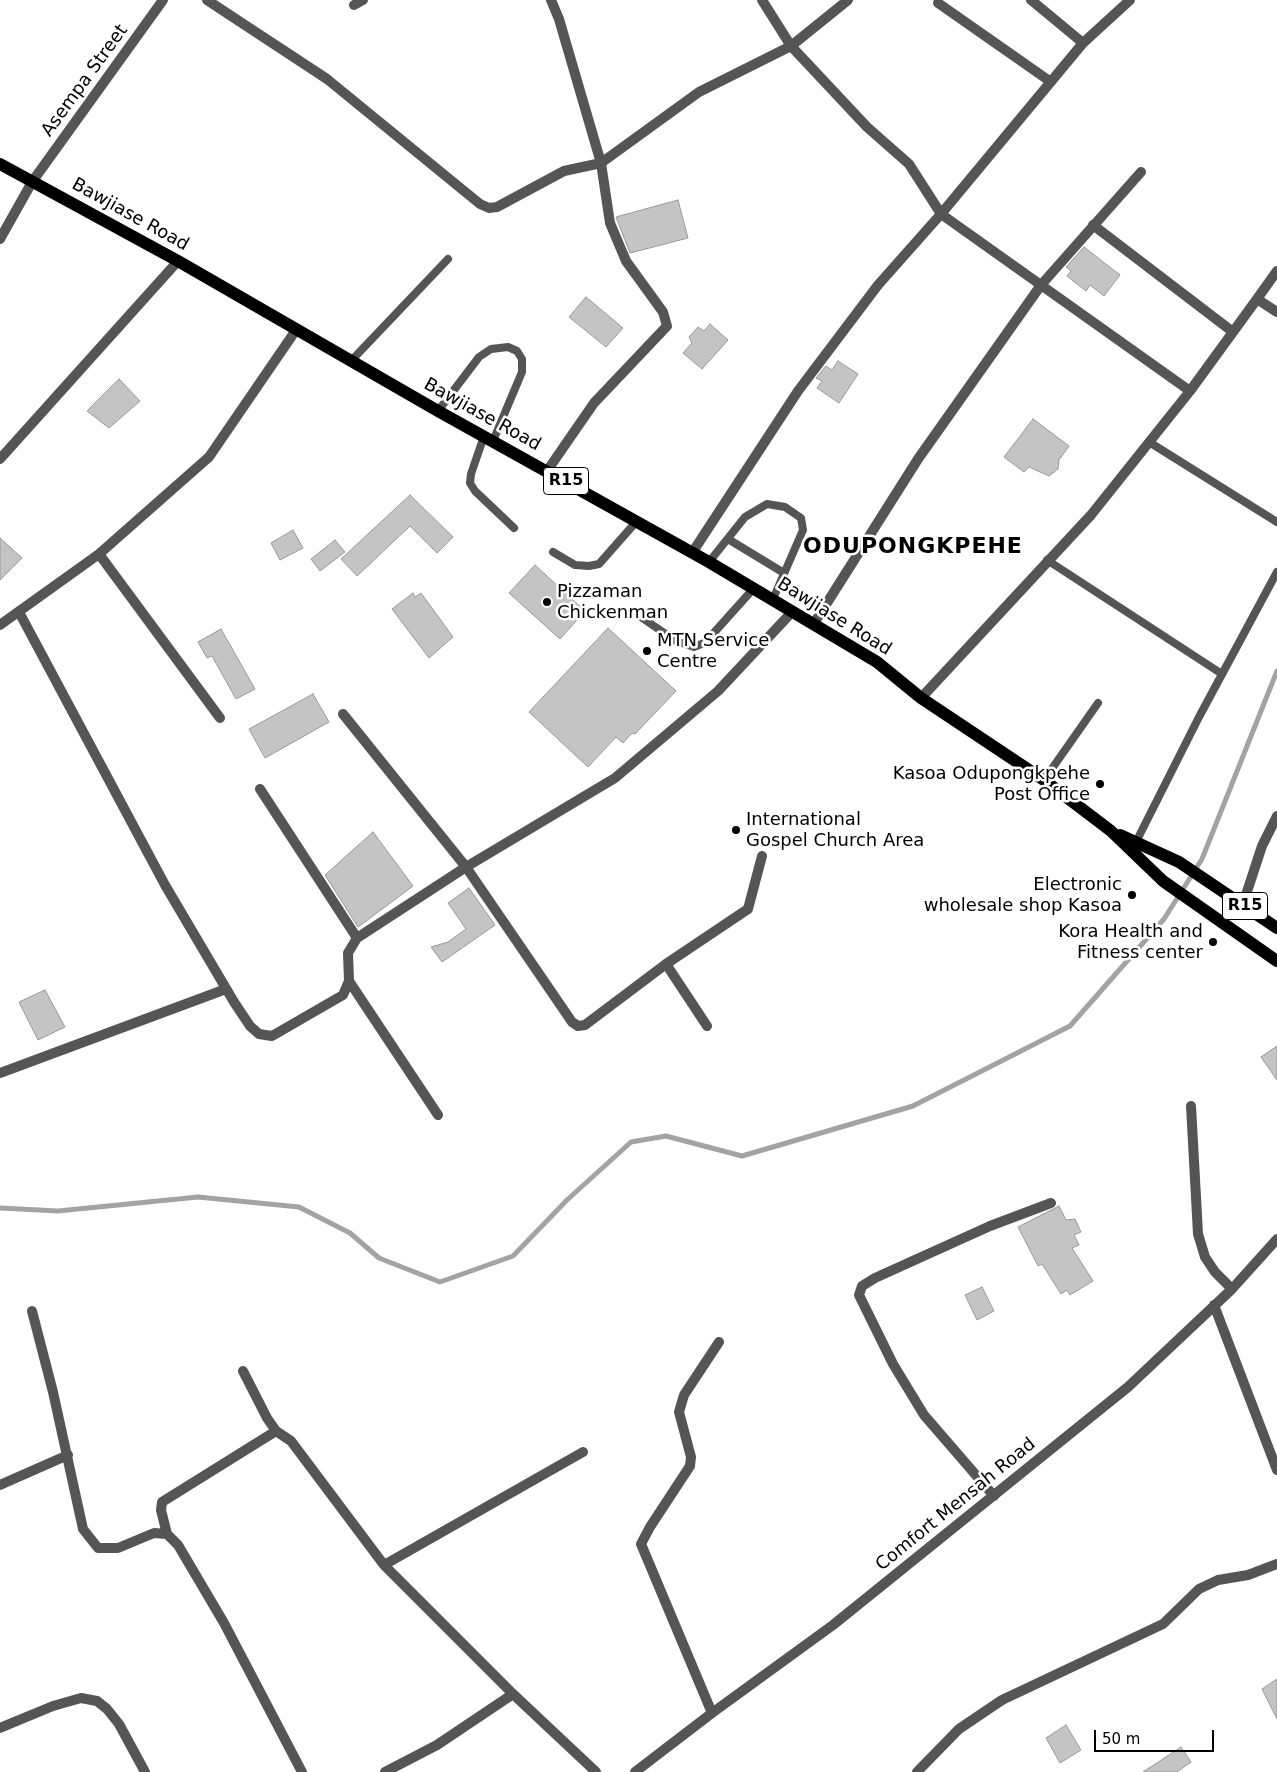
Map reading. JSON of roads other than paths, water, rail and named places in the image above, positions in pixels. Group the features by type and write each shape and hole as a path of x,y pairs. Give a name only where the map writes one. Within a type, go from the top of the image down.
{"main road":[{"name":"Bawjiase Road","path":"0,164 178,261 350,362 709,562 877,662 921,698 1044,780 1111,831 1163,881 1277,961"},
{"name":"Bawjiase Road","path":"1111,831 1179,862 1277,928"}],"street":[{"name":"Asempa Street","path":"0,239 32,182 163,0"},
{"path":"207,0 328,79 480,204 489,208 497,207 564,170 601,163 699,92 791,46 848,0"},
{"path":"548,471 594,403 667,326 663,312 626,261 610,223 601,163 559,19 550,0"},
{"path":"762,0 791,46 867,126 909,164 941,214 1190,391"},
{"path":"1031,0 1083,43"},
{"path":"692,553 798,391 878,285 941,214 1083,43 1130,0"},
{"path":"938,3 1051,82"},
{"path":"813,625 918,460 1041,284 1141,172"},
{"path":"1093,225 1233,332"},
{"path":"0,459 178,261"},
{"path":"921,698 1047,560 1091,515 1190,391 1277,271"},
{"path":"1257,299 1277,312"},
{"path":"0,625 99,554 209,457 296,330"},
{"path":"99,554 220,718"},
{"path":"19,612 165,885 226,989 250,1026 259,1034 272,1036 343,994 349,981 348,954 357,938 466,867 615,778 718,691 792,612"},
{"path":"343,714 466,867 572,1022 578,1026 585,1025 666,964 748,909 762,856"},
{"path":"260,789 357,938"},
{"path":"1243,904 1262,846 1277,816"},
{"path":"666,964 707,1026"},
{"path":"349,981 438,1115"},
{"path":"0,1073 226,989"},
{"path":"1191,1106 1198,1234 1205,1257 1215,1272 1232,1289"},
{"path":"994,1496 924,1415 893,1364 859,1295 862,1286 875,1278 990,1226 1051,1203"},
{"name":"Comfort Mensah Road","path":"636,1772 712,1712 833,1625 1128,1388 1232,1289 1277,1239"},
{"path":"1214,1305 1277,1470"},
{"path":"32,1311 68,1455 83,1529 98,1548 118,1548 154,1533 167,1534"},
{"path":"712,1712 641,1544 690,1466 691,1457 679,1412 684,1395 719,1342"},
{"path":"243,1370 267,1418 276,1431 291,1441 384,1565 513,1694 596,1772"},
{"path":"276,1431 162,1502 161,1510 167,1534 178,1545 224,1623 302,1772"},
{"path":"384,1565 583,1452"},
{"path":"0,1485 68,1455"},
{"path":"917,1772 959,1729 1002,1700 1163,1624 1199,1589 1218,1580 1248,1576 1277,1564"},
{"path":"385,1772 437,1744 513,1694"},
{"path":"0,1728 53,1706 81,1698 98,1701 119,1724 145,1772"}],"lane":[{"path":"350,362 448,259"},
{"path":"438,411 479,357 491,349 508,347 517,351 522,359 522,372 471,474 470,483 475,491 514,528"},
{"path":"1149,442 1277,522"},
{"path":"709,562 745,517 767,504 785,507 800,518 803,530 773,599"},
{"path":"553,552 575,564 588,566 599,564 636,522"},
{"path":"728,538 784,573"},
{"path":"1047,560 1222,674"},
{"path":"1136,842 1222,674 1277,572"},
{"path":"632,611 676,642 694,647 704,643 754,588"},
{"path":"1044,780 1098,703"}],"waterway":[{"path":"0,1208 58,1211 198,1197 299,1207 350,1233 379,1258 440,1282 513,1256 567,1200 631,1142 666,1136 742,1156 913,1106 1070,1026 1164,919 1202,859 1277,671"}],"place":[{"name":"Pizzaman Chickenman","path":"547,602"},
{"name":"MTN Service Centre","path":"647,651"},
{"name":"Kasoa Odupongkpehe Post Office","path":"1100,784"},
{"name":"International Gospel Church Area","path":"736,830"},
{"name":"Electronic wholesale shop Kasoa","path":"1132,895"},
{"name":"Kora Health and Fitness center","path":"1213,942"}],"district":[{"name":"ODUPONGKPEHE","path":"913,547"}]}
